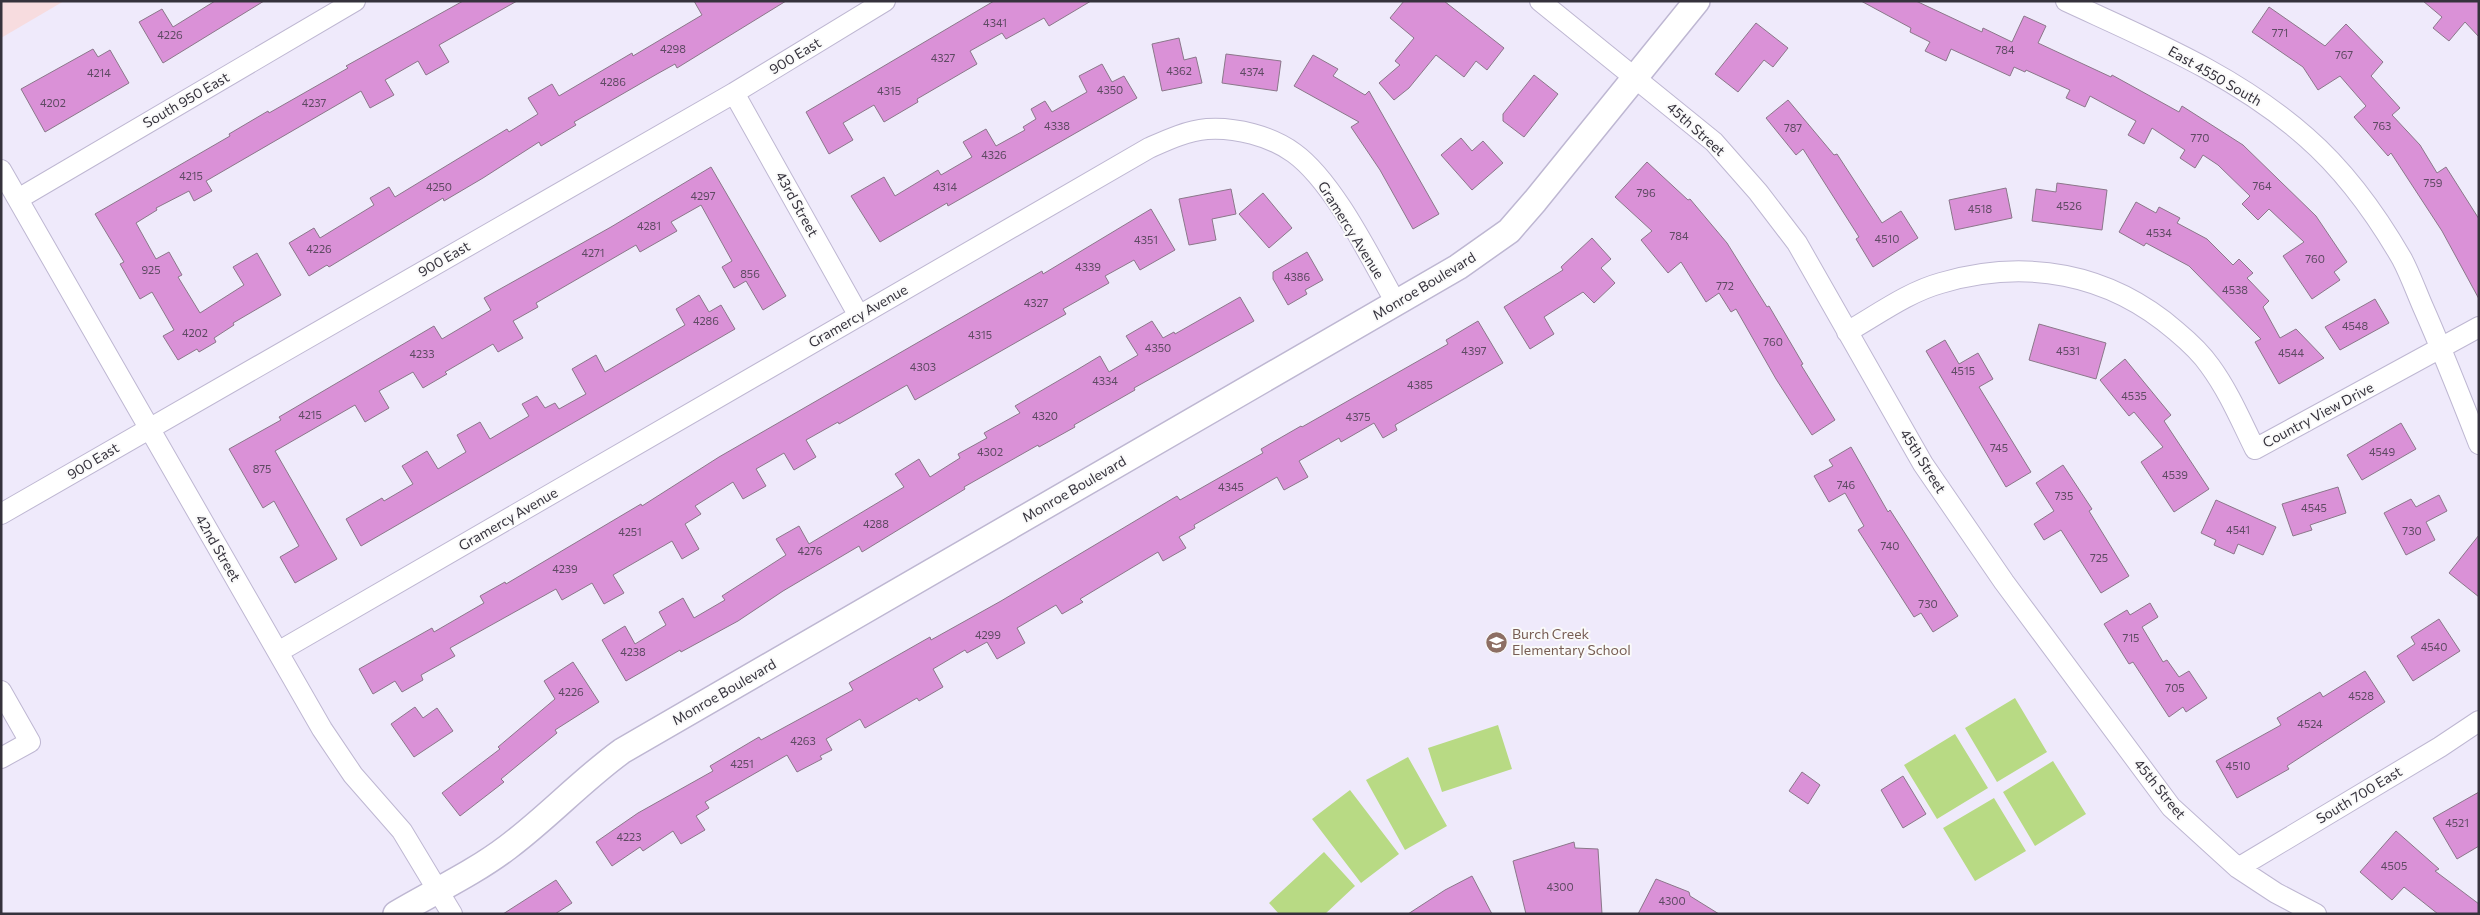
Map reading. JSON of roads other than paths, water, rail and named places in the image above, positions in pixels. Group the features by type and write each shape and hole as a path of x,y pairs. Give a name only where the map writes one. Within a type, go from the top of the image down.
{"street":[{"name":"South 950 East","path":"18,199 355,1"},
{"name":"900 East","path":"1,514 734,93 885,1"},
{"name":"45th Street","path":"1540,1 1714,142 1758,192 1797,243 1923,464 2004,582 2171,806 2238,868 2276,893 2316,914"},
{"name":"Monroe Boulevard","path":"396,914 506,848 541,821 596,770 622,751 1458,267 1509,230 1697,1"},
{"name":"East 4550 South","path":"2066,1 2178,53 2240,87 2307,137 2343,175 2370,208 2402,260 2442,348 2479,444"},
{"name":"43rd Street","path":"734,93 859,316"},
{"name":"Gramercy Avenue","path":"278,652 1149,148 1180,135 1207,129 1239,131 1268,140 1294,153 1318,177 1339,206 1396,303"},
{"name":"42nd Street","path":"1,170 322,729 353,776 402,831 452,914"},
{"name":"Country View Drive","path":"1847,332 1905,298 1940,283 1979,274 2018,270 2071,276 2113,289 2154,311 2186,340 2209,364 2228,392 2255,449 2479,327"},
{"path":"1,691 30,742 1,758"},
{"name":"South 700 East","path":"2238,868 2440,747 2479,720"}],"place":[{"name":"Burch Creek Elementary School","path":"1496,642"}]}
